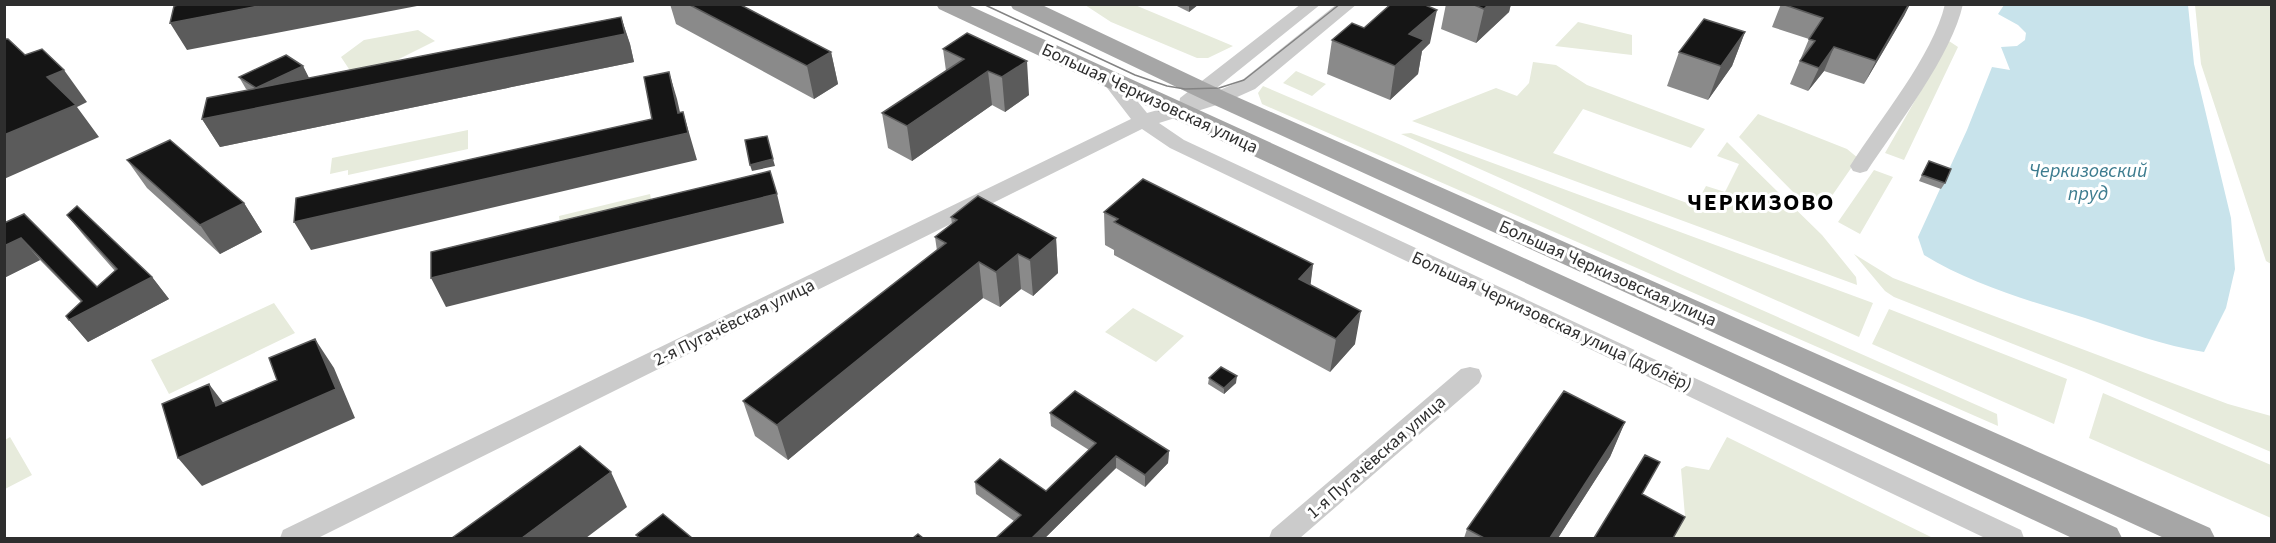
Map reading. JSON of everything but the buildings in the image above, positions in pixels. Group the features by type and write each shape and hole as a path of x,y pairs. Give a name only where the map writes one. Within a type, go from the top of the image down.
{"main road":[{"name":"Большая Черкизовская улица","path":"947,4 2105,538"},
{"name":"Большая Черкизовская улица","path":"1021,4 1211,95 2198,538"}],"street":[{"path":"1211,95 1313,4"},
{"path":"1211,95 1260,78 1349,4"},
{"path":"1860,166 1917,81 1953,9"},
{"name":"Большая Черкизовская улица (дублёр)","path":"1110,80 1143,121 1177,144 2011,538"},
{"name":"2-я Пугачёвская улица","path":"293,538 1143,121 1211,95"},
{"name":"1-я Пугачёвская улица","path":"1282,538 1470,376"}],"shaded area":[{"path":"1085,5 1135,5 1233,46 1208,58 1197,58 1111,22"},
{"path":"2195,5 2271,5 2271,264 2266,261 2201,64"},
{"path":"1578,22 1632,35 1632,55 1555,46"},
{"path":"418,30 435,41 395,61 351,72 341,57 364,40"},
{"path":"1949,41 1958,47 1904,160 1885,153"},
{"path":"1533,62 1556,65 1587,85 1705,129 1691,148 1583,109 1553,153 1695,206 1706,186 1725,192 1739,164 1717,156 1727,142 1822,235 1856,277 1857,285 1412,121 1496,88 1517,96 1529,83"},
{"path":"1296,71 1326,84 1312,96 1283,83"},
{"path":"1263,86 1401,145 1678,273 1997,414 1998,426 1262,104 1258,93"},
{"path":"1758,114 1847,149 1858,158 1827,203 1807,203 1799,198 1739,137"},
{"path":"468,130 468,149 348,175 348,170 330,174 332,158"},
{"path":"1411,133 1873,303 1859,337 1401,134"},
{"path":"1874,170 1893,177 1860,234 1838,222"},
{"path":"650,194 653,209 561,232 559,216"},
{"path":"1854,254 1893,278 2228,404 2271,416 2271,452 2084,372 1894,297 1885,291"},
{"path":"274,303 295,333 169,394 151,360"},
{"path":"1133,308 1184,336 1156,362 1105,332"},
{"path":"1889,309 2067,379 2054,424 1872,344"},
{"path":"2103,393 2271,465 2271,518 2089,438"},
{"path":"10,437 32,475 5,489 5,440"},
{"path":"1727,437 1933,538 1673,538 1685,516 1681,469 1686,466 1709,470"}],"water":[{"name":"Черкизовский пруд","path":"2004,5 2188,5 2194,64 2231,218 2235,269 2226,308 2204,352 2159,342 2023,299 1982,284 1924,255 1918,237 1967,130 1992,67 2010,70 2001,47 2017,46 2025,40 2026,33 2018,25 1998,14"}],"tram line":[{"path":"983,4 1135,75 1167,86 1185,89 1219,88 1244,80 1340,4"}],"district":[{"name":"ЧЕРКИЗОВО","path":"1761,202"}]}
